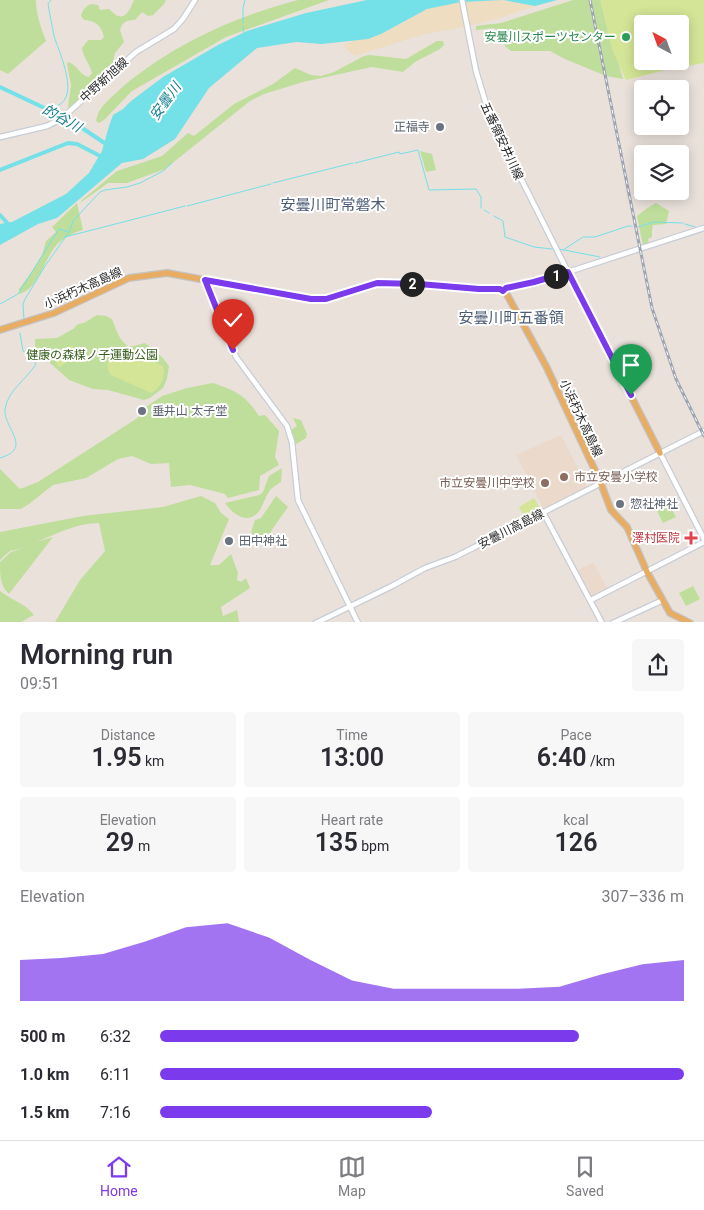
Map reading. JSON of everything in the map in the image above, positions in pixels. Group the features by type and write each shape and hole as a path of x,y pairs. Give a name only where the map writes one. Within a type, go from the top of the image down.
{"main road":[{"name":"中野新旭線","path":"0,137 47,126 61,119 136,52 174,29 195,0"},
{"name":"五番領安井川線","path":"462,0 475,68 482,95 495,130 568,272"},
{"path":"591,600 647,572 704,540 568,272 704,228"},
{"name":"小浜朽木高島線","path":"0,330 54,313 129,278 167,273 311,299 326,299 377,283 504,289 568,272"},
{"path":"205,280 236,357 287,426 292,442 298,500 358,622"},
{"name":"小浜朽木高島線","path":"504,289 546,366 601,483 611,510 627,527 647,572 670,613 690,622"},
{"name":"安曇川高島線","path":"316,622 424,568 455,556 704,431"},
{"path":"543,512 602,622"},
{"path":"613,622 662,600"}],"shaded area":[{"path":"561,435 588,488 544,510 516,455"},
{"path":"593,562 608,589 594,596 591,595 578,570"}],"green space":[{"path":"0,0 36,0 38,16 46,41 8,74 0,70"},
{"path":"134,0 166,0 153,15 148,16 142,12 135,20 124,23 120,30 124,42 115,53 112,66 81,92 77,106 70,110 68,107 71,85 67,64 68,62 71,63 83,75 89,77 92,73 82,48 88,40 101,40 104,37 97,24 84,20 81,16 83,10 92,4 98,5 100,10 109,9 116,15 123,16 128,12"},
{"path":"298,0 329,0 226,37 132,91 104,120 99,123 96,121 101,108 118,91 137,75 180,47 202,35 249,15"},
{"path":"573,0 693,0 704,29 689,26 689,15 634,15 634,32 615,51 623,79 606,76 550,51 511,51 505,46 499,31 493,28 476,30 476,26 501,23"},
{"name":"安曇川スポーツセンター","path":"600,0 704,0 704,63 689,66 689,15 634,15 634,70 666,70 626,80 612,49"},
{"path":"437,41 443,41 444,45 415,62 403,72 372,67 303,82 264,94 250,101 165,169 127,183 108,183 80,203 117,171 162,156 188,133 194,136 234,104 273,84 295,68 311,75 321,76 334,72 364,56 406,59"},
{"path":"420,151 432,154 436,170 426,172"},
{"path":"77,203 83,230 67,237 54,248 40,275 31,287 19,294 19,289 42,255 46,241 56,232 52,227"},
{"path":"656,203 669,211 666,224 653,225 652,237 648,239 649,244 643,246 637,216"},
{"name":"健康の森楳ノ子運動公園","path":"97,315 112,319 120,338 129,347 145,343 162,357 169,366 163,388 150,398 144,400 108,390 93,389 69,380 48,361 46,354 35,351 35,339 57,338 78,324 84,323"},
{"path":"72,345 78,355 59,367 52,356"},
{"path":"120,348 163,366 162,382 157,389 151,393 111,375 108,368 110,356"},
{"path":"213,383 245,398 259,416 265,415 279,431 275,457 279,465 260,476 259,490 228,498 225,494 190,485 171,487 169,463 151,464 132,456 118,459 86,478 53,485 21,509 0,509 0,469 20,489 38,482 139,417 137,413 162,396 187,388"},
{"path":"293,418 301,420 307,434 306,438 293,446 290,431 297,426"},
{"path":"282,468 281,482 271,489 256,515 246,518 241,517 225,503 259,495 263,492 269,476"},
{"path":"201,496 215,503 221,513 229,519 210,565 219,565 231,554 238,573 237,580 241,582 246,578 250,588 221,607 223,616 237,610 239,622 55,622 80,580 105,551 99,523 75,527 36,542 53,537 9,594 2,584 0,562 11,552 23,548 10,551 0,560 0,532 83,516 163,507"},
{"path":"276,496 288,507 271,531 271,536 258,543 251,532 255,520 261,518"},
{"path":"534,498 540,508 526,519 519,507"},
{"path":"669,504 676,517 663,523 657,511"},
{"path":"693,586 700,599 686,606 679,593"},
{"path":"0,591 26,607 34,615 21,622 0,622"}],"sand":[{"path":"502,0 535,6 500,18 421,35 355,56 343,46 351,41 373,37 420,13 444,4"}],"water":[{"name":"安曇川","path":"367,0 503,0 461,2 427,9 368,39 322,44 296,42 257,48 209,88 175,139 143,159 122,163 57,218 38,224 0,245 0,224 12,222 66,194 89,173 102,151 113,115 163,77 218,45 247,31 306,13"},
{"path":"503,0 557,0 535,6"}],"waterway":[{"path":"46,109 62,103 68,88 66,73 54,36 48,4 51,0"},
{"path":"243,23 245,0"},
{"path":"243,27 244,33"},
{"name":"的谷川","path":"0,87 70,120 109,146"},
{"path":"0,170 68,143 77,144 102,157"},
{"path":"355,163 399,152 400,154 418,150 429,190 476,189 481,197 481,208"},
{"path":"24,320 23,304 25,299 69,232 73,221 100,192 140,183 163,171 172,163"},
{"path":"273,183 353,163"},
{"path":"187,206 271,184"},
{"path":"65,237 185,206"},
{"path":"484,210 489,213"},
{"path":"0,215 10,226"},
{"path":"494,216 503,221 505,237 534,247 552,249"},
{"path":"638,227 654,222 683,223"},
{"path":"685,224 698,228"},
{"path":"563,250 583,237 595,237 632,226"},
{"path":"0,304 18,294 59,229 68,232"},
{"path":"559,249 600,257"},
{"path":"0,458 10,454 15,449 16,443 6,416 7,402 13,391 36,364 33,358 23,351 20,333"}],"railway":[{"path":"590,0 652,308 676,379 704,436"}],"place":[{"name":"安曇川スポーツセンター","path":"626,37"},
{"name":"正福寺","path":"440,127"},
{"name":"垂井山 太子堂","path":"142,411"},
{"name":"市立安曇小学校","path":"564,477"},
{"name":"市立安曇川中学校","path":"545,483"},
{"name":"惣社神社","path":"620,504"},
{"name":"澤村医院","path":"691,538"},
{"name":"田中神社","path":"229,541"}],"district":[{"name":"安曇川町常磐木","path":"333,205"},
{"name":"安曇川町五番領","path":"511,318"}],"route":[{"path":"233,350 205,280 311,299 326,299 377,283 500,289 503,291 506,288 517,287 568,272 631,395"}]}
